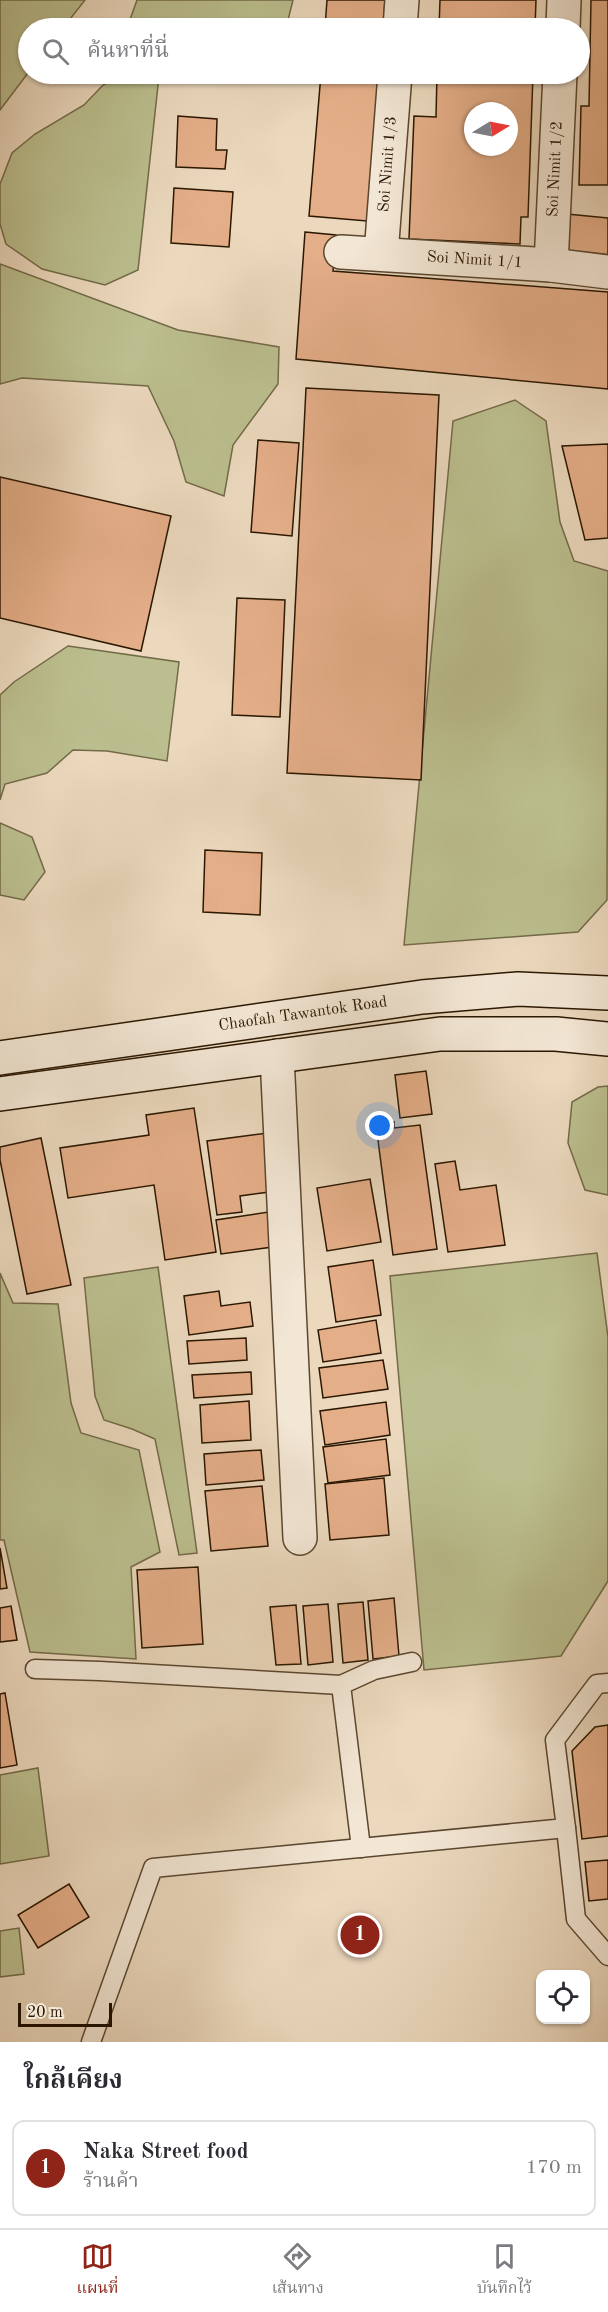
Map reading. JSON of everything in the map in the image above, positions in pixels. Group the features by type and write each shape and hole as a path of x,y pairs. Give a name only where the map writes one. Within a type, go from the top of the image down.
{"main road":[{"path":"401,18 402,0"},
{"path":"563,18 564,0"},
{"name":"Soi Nimit 1/3","path":"381,254 394,84"},
{"name":"Soi Nimit 1/2","path":"551,265 560,84"},
{"name":"Soi Nimit 1/1","path":"341,252 551,265 608,272"},
{"name":"Chaofah Tawantok Road","path":"0,1058 422,997 518,988 608,993"},
{"path":"0,1094 440,1034 556,1034 608,1039"},
{"path":"277,1056 300,1538"}],"lane":[{"path":"35,1670 100,1671 341,1685 374,1670 412,1662"},
{"path":"608,1683 597,1684 555,1740 576,1919 608,1956"},
{"path":"341,1685 361,1848"},
{"path":"90,2042 153,1868 566,1828"}],"green space":[{"path":"0,0 85,0 71,18 18,18 20,84 0,110"},
{"path":"137,0 293,0 288,18 131,18"},
{"path":"158,84 138,270 105,285 42,269 6,244 0,224 0,184 12,153 35,134 84,105 103,85"},
{"path":"0,264 178,330 279,347 278,384 233,445 224,496 186,482 174,441 148,386 22,378 0,384"},
{"path":"515,400 546,421 560,522 574,561 608,571 607,900 578,932 404,945 453,421"},
{"path":"68,646 179,662 167,761 107,751 73,750 47,773 5,784 0,800 0,695 14,682"},
{"path":"0,823 32,837 45,872 24,900 0,895"},
{"path":"608,1086 608,1195 585,1190 568,1143 572,1102 598,1087"},
{"path":"597,1253 608,1337 608,1581 561,1656 424,1670 390,1276"},
{"path":"158,1267 197,1553 179,1555 155,1439 104,1420 95,1396 84,1278"},
{"path":"0,1273 13,1303 58,1304 71,1403 81,1433 139,1450 160,1552 131,1567 136,1659 30,1652 4,1540 0,1540"},
{"path":"38,1768 49,1856 0,1864 0,1775"},
{"path":"19,1928 24,1974 0,1977 0,1931"}],"building":[{"path":"327,0 385,0 384,18 326,18"},
{"path":"440,0 536,0 535,18 439,18"},
{"path":"591,0 608,0 608,185 579,185 581,106 589,106"},
{"path":"320,84 378,84 367,221 309,216"},
{"path":"437,84 533,84 528,217 521,217 520,244 409,239 414,116 436,117"},
{"path":"178,116 217,119 216,150 227,150 225,169 176,167"},
{"path":"174,188 233,192 229,247 171,243"},
{"path":"567,214 608,218 608,255 564,250"},
{"path":"305,232 336,235 333,271 608,292 608,389 296,359"},
{"path":"306,388 439,395 421,780 287,773"},
{"path":"258,440 299,443 292,536 251,532"},
{"path":"608,444 608,538 585,540 562,446"},
{"path":"0,477 171,516 141,651 0,618"},
{"path":"237,598 285,600 280,717 232,715"},
{"path":"205,850 262,853 260,915 203,912"},
{"path":"426,1071 432,1114 400,1118 395,1075"},
{"path":"194,1108 216,1252 165,1260 154,1185 68,1198 60,1148 149,1135 146,1115"},
{"path":"394,1122 394,1128 420,1125 437,1249 393,1255 376,1125"},
{"path":"268,1133 277,1191 240,1196 242,1212 217,1215 207,1141"},
{"path":"41,1138 71,1285 27,1294 0,1160 0,1147"},
{"path":"455,1161 460,1190 496,1185 505,1245 448,1252 435,1164"},
{"path":"370,1179 381,1242 327,1251 317,1188"},
{"path":"275,1211 280,1246 221,1254 216,1220"},
{"path":"373,1260 381,1315 336,1322 328,1267"},
{"path":"219,1291 221,1306 250,1302 253,1326 189,1335 184,1296"},
{"path":"376,1320 381,1353 323,1362 318,1330"},
{"path":"246,1338 247,1360 189,1364 187,1341"},
{"path":"383,1360 388,1389 323,1398 319,1368"},
{"path":"251,1372 252,1394 194,1398 192,1375"},
{"path":"249,1401 251,1440 202,1443 200,1405"},
{"path":"386,1402 390,1435 325,1445 320,1411"},
{"path":"386,1439 390,1475 328,1483 323,1447"},
{"path":"261,1450 264,1480 206,1485 204,1454"},
{"path":"384,1478 389,1535 330,1540 325,1484"},
{"path":"262,1486 268,1546 211,1551 205,1491"},
{"path":"0,1548 7,1588 0,1589"},
{"path":"198,1567 203,1644 142,1648 137,1570"},
{"path":"394,1598 399,1656 373,1659 368,1601"},
{"path":"363,1602 368,1660 343,1663 338,1604"},
{"path":"328,1604 333,1662 308,1665 303,1606"},
{"path":"296,1605 301,1664 276,1665 270,1607"},
{"path":"11,1606 17,1640 0,1642 0,1608"},
{"path":"5,1693 17,1765 0,1768 0,1694"},
{"path":"608,1725 608,1836 582,1839 572,1751 595,1727"},
{"path":"608,1860 608,1899 589,1901 585,1862"},
{"path":"69,1884 89,1917 38,1948 18,1915"}],"place":[{"name":"Naka Street food","path":"360,1935"}]}
